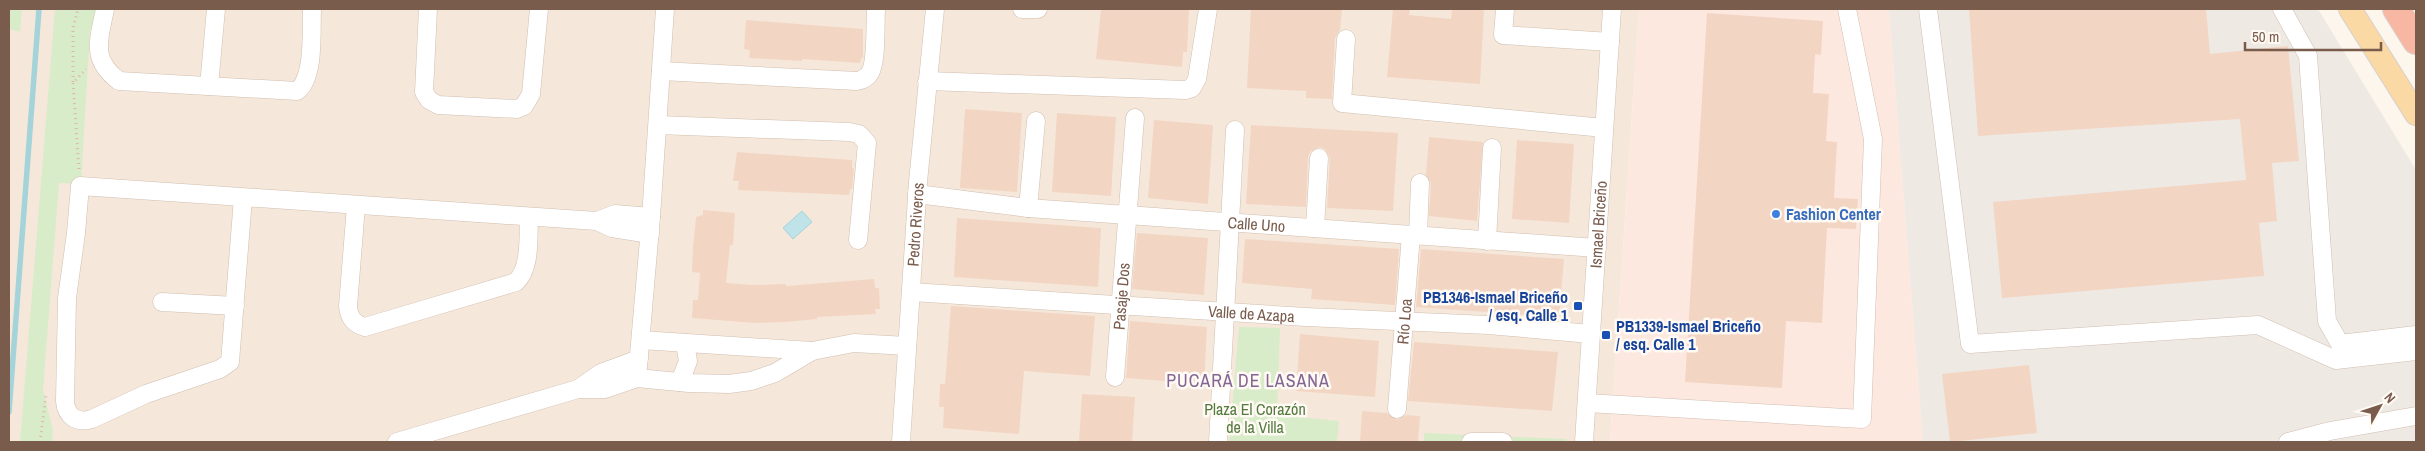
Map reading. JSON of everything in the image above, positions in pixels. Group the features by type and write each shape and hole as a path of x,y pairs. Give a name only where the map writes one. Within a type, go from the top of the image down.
{"highway":[{"path":"2396,9 2416,41"}],"main road":[{"path":"2350,9 2416,114"}],"street":[{"path":"105,9 100,38 100,62 106,71 119,81 297,90 303,86 308,76 312,9"},
{"path":"209,86 216,9"},
{"path":"428,9 424,92 429,100 438,105 517,109 524,106 531,94 540,9"},
{"path":"637,378 651,225 665,9"},
{"path":"661,71 863,80 870,74 873,64 876,9"},
{"name":"Pedro Riveros","path":"901,442 917,194 935,9"},
{"path":"1022,9 1038,9"},
{"path":"927,81 1185,90 1192,88 1197,79 1208,9"},
{"path":"1504,9 1503,35 1610,42"},
{"name":"Ismael Briceño","path":"1584,442 1612,9"},
{"path":"1587,404 1862,419 1873,139 1847,9"},
{"path":"1928,9 1970,344 2258,325 2336,360 2416,351"},
{"path":"2282,9 2308,56 2327,321 2340,344 2416,336"},
{"path":"1346,39 1342,103 1604,128"},
{"name":"Pasaje Dos","path":"1115,377 1135,118"},
{"path":"1028,208 1036,121"},
{"path":"658,125 849,132 859,134 867,143 858,240"},
{"path":"1218,442 1235,130"},
{"path":"1487,240 1492,148"},
{"path":"1315,228 1319,158"},
{"name":"Río Loa","path":"1397,409 1404,322 1420,183"},
{"path":"243,198 230,362 226,366 146,394 86,422 73,418 68,414 66,401 67,298 80,186 597,222 610,215 620,214 651,225"},
{"name":"Calle Uno","path":"917,194 1028,208 1597,248"},
{"path":"356,206 348,306 350,318 365,327 516,282 521,277 525,265 529,217"},
{"name":"Valle de Azapa","path":"911,292 1121,303 1591,334"},
{"path":"162,302 235,306"},
{"path":"640,340 812,351 854,343 907,346"},
{"path":"680,382 688,361 685,343"},
{"path":"397,442 578,389 605,389 637,378 729,384 751,382 775,373 812,351"},
{"path":"578,389 602,373 639,359"},
{"path":"2288,442 2416,416"},
{"path":"1471,442 1503,442"}],"path":[{"path":"78,9 73,28 73,82 80,186"},
{"path":"73,82 86,69 100,62"}],"shaded area":[{"path":"9,9 1639,9 1610,442 9,442"},
{"path":"1639,9 1889,9 1923,442 1610,442"},
{"path":"1889,9 2318,9 2416,170 2416,442 1923,442"}],"green space":[{"path":"9,9 22,9 20,32 9,29"},
{"path":"55,9 97,9 90,31 81,184 59,183 43,390 53,430 52,442 20,442"},
{"name":"Plaza El Corazón de la Villa","path":"1239,327 1280,328 1277,415 1339,421 1337,442 1229,442"},
{"path":"1424,433 1567,439 1566,442 1424,442"}],"water":[{"path":"802,211 812,222 793,239 783,228"}],"building":[{"path":"1101,9 1189,9 1187,52 1183,52 1182,67 1096,59"},
{"path":"1251,9 1342,9 1340,30 1335,38 1332,99 1306,98 1306,91 1247,88"},
{"path":"1393,9 1410,9 1409,15 1451,19 1452,9 1484,9 1480,84 1387,77"},
{"path":"1969,9 2206,9 2210,54 2288,46 2299,161 2272,163 2277,221 2259,223 2264,276 2002,298 1993,202 2246,180 2240,119 1978,136"},
{"name":"Fashion Center","path":"1707,13 1823,21 1821,55 1815,54 1813,93 1829,94 1826,141 1837,142 1834,198 1858,199 1856,229 1827,228 1822,323 1786,321 1782,388 1685,382"},
{"path":"746,20 863,29 863,58 861,58 860,63 749,58 750,50 744,49"},
{"path":"965,109 1022,113 1017,192 960,188"},
{"path":"1057,113 1116,117 1111,196 1052,192"},
{"path":"1154,120 1213,125 1208,204 1148,198"},
{"path":"1251,125 1398,133 1393,211 1327,208 1330,158 1325,149 1319,147 1310,152 1308,157 1306,207 1246,204"},
{"path":"1429,137 1483,142 1477,221 1429,216 1431,183 1426,175"},
{"path":"1517,140 1574,144 1569,223 1512,219"},
{"path":"737,152 852,160 852,168 854,169 852,189 850,189 849,195 738,190 739,181 733,181"},
{"path":"703,210 735,213 733,245 730,245 726,283 752,285 786,284 786,286 874,279 875,288 879,288 880,309 875,309 876,314 817,317 817,319 785,322 755,323 692,318 693,300 698,300 700,273 692,272 696,217 703,215"},
{"path":"957,218 1101,228 1098,287 954,277"},
{"path":"1137,233 1208,238 1204,295 1132,289"},
{"path":"1245,239 1399,249 1395,305 1311,299 1312,289 1242,283"},
{"path":"1421,249 1564,259 1559,317 1416,307"},
{"path":"951,306 1095,316 1090,376 1024,371 1019,434 943,428 944,407 939,407 940,384 945,384"},
{"path":"1130,321 1207,327 1204,384 1126,378"},
{"path":"1300,334 1379,341 1375,397 1296,391"},
{"path":"1414,342 1558,352 1552,411 1408,401"},
{"path":"2029,365 2037,433 1950,442 1942,374"},
{"path":"1082,394 1135,397 1132,442 1079,442"},
{"path":"1362,411 1387,413 1397,420 1406,415 1420,416 1418,442 1360,442"}],"waterway":[{"path":"9,412 39,9"}],"place":[{"name":"Fashion Center","path":"1776,214"},
{"name":"PB1346-Ismael Briceño / esq. Calle 1","path":"1578,306"},
{"name":"PB1339-Ismael Briceño / esq. Calle 1","path":"1606,335"}],"district":[{"name":"PUCARÁ DE LASANA","path":"1248,381"}]}
